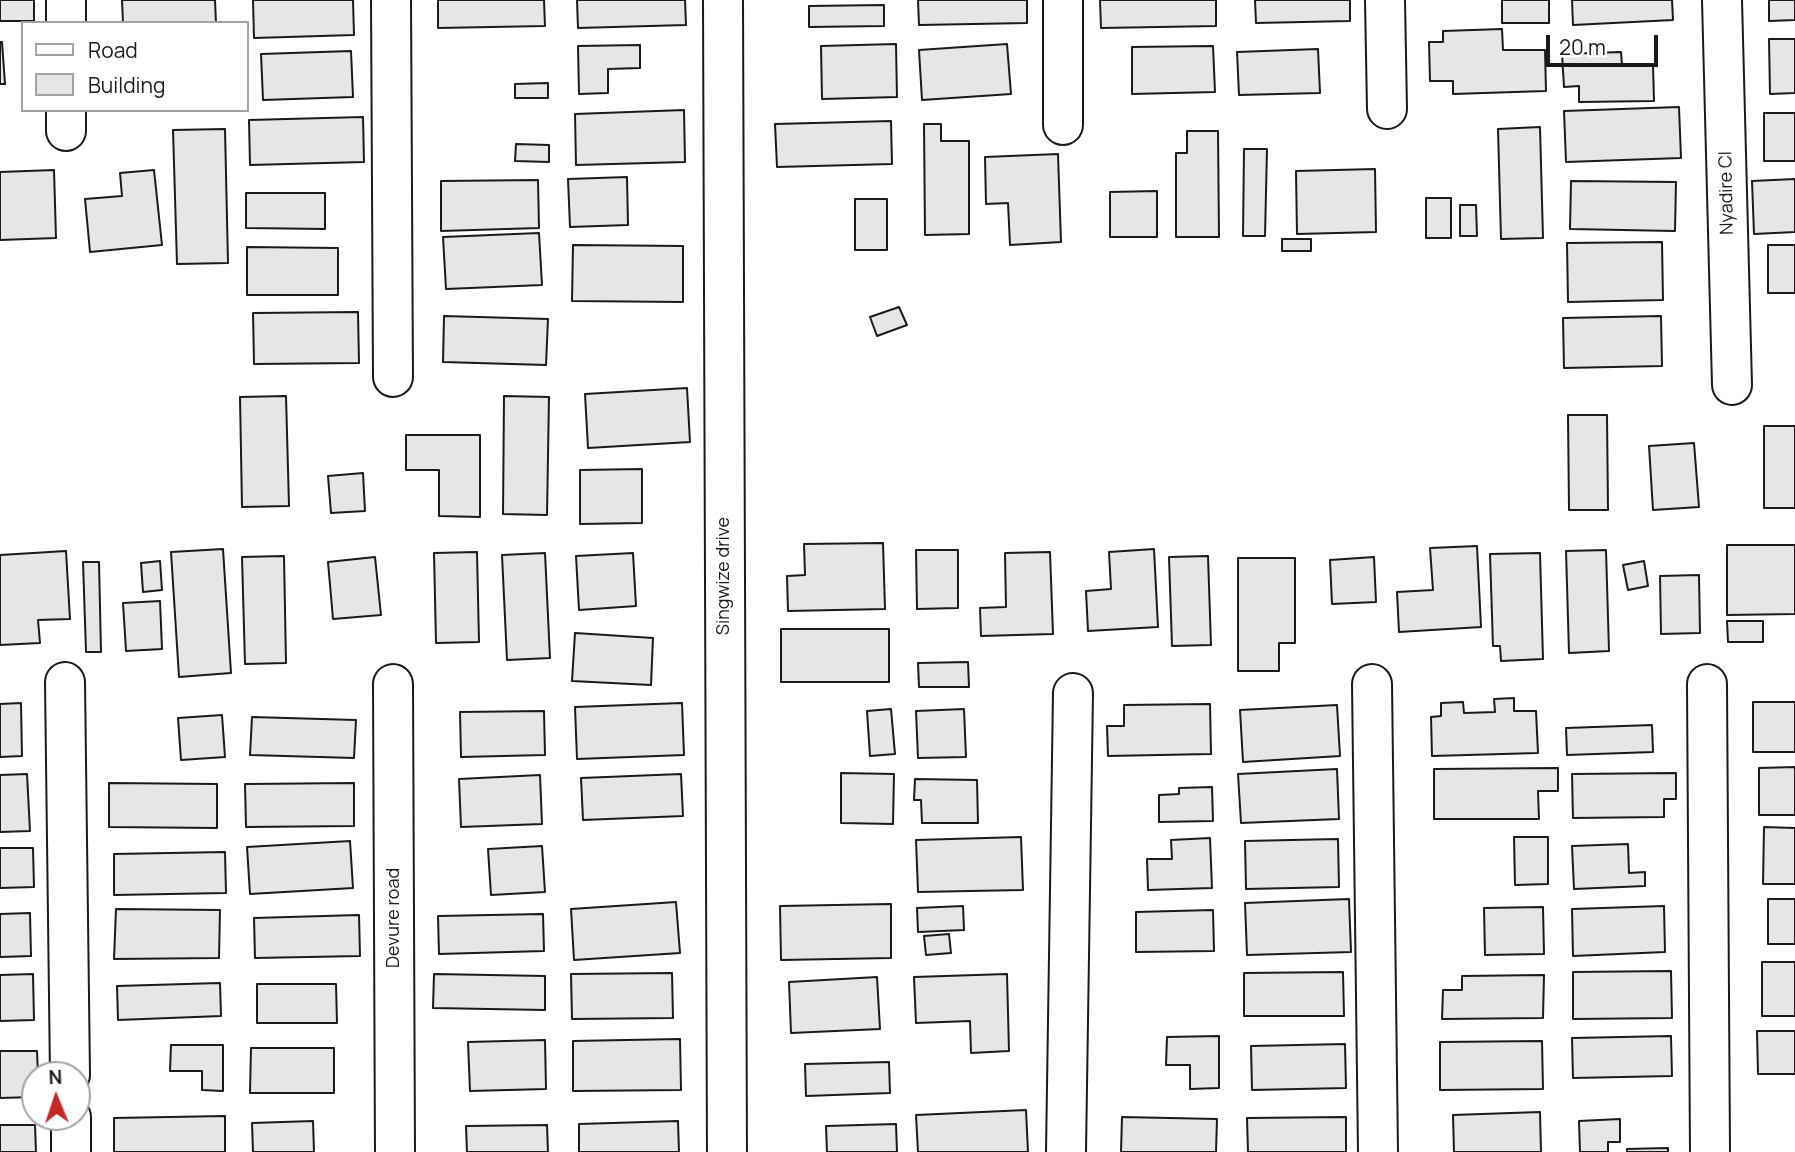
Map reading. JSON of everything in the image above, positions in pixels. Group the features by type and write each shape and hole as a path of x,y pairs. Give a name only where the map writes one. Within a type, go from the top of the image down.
{"street":[{"path":"66,0 66,21"},
{"path":"391,0 393,377"},
{"name":"Singwize drive","path":"723,0 727,1152"},
{"path":"1063,0 1063,125"},
{"path":"1385,0 1387,109"},
{"name":"Nyadire Cl","path":"1722,0 1732,386"},
{"path":"65,682 70,1061"},
{"name":"Devure road","path":"393,684 395,1152"},
{"path":"1372,684 1378,1152"},
{"path":"1707,684 1710,1152"},
{"path":"1066,1152 1073,693"},
{"path":"71,1131 71,1152"}],"building":[{"path":"0,0 34,0 34,21 0,21"},
{"path":"122,0 215,0 216,21 123,21"},
{"path":"253,0 353,0 354,35 254,38"},
{"path":"438,0 544,0 545,26 438,28"},
{"path":"577,0 685,0 686,25 578,28"},
{"path":"918,0 1027,0 1027,23 919,25"},
{"path":"1100,0 1216,0 1216,26 1101,28"},
{"path":"1255,0 1350,0 1350,21 1256,23"},
{"path":"1502,0 1549,0 1549,23 1502,23"},
{"path":"1572,0 1672,0 1673,20 1573,25"},
{"path":"1769,0 1795,0 1795,20 1769,21"},
{"path":"884,5 884,26 809,27 809,6"},
{"path":"1502,29 1503,50 1545,50 1546,91 1453,94 1453,81 1430,81 1429,42 1443,42 1443,31"},
{"path":"1769,39 1795,39 1795,93 1770,94"},
{"path":"2,42 5,84 0,84"},
{"path":"896,44 897,97 822,99 821,46"},
{"path":"1007,44 1011,94 922,100 919,50"},
{"path":"640,45 640,68 608,69 608,93 579,94 578,46"},
{"path":"1213,46 1215,92 1132,94 1132,47"},
{"path":"1318,49 1320,93 1239,95 1237,52"},
{"path":"351,51 353,97 263,100 261,54"},
{"path":"1621,52 1622,65 1653,65 1654,101 1579,102 1579,86 1564,87 1562,54"},
{"path":"548,83 548,98 515,98 515,84"},
{"path":"1679,107 1681,158 1566,162 1564,111"},
{"path":"684,110 685,162 576,165 575,114"},
{"path":"1764,113 1795,113 1795,161 1764,161"},
{"path":"363,117 364,162 250,165 249,120"},
{"path":"891,121 892,164 777,167 775,124"},
{"path":"924,124 941,124 941,141 969,141 969,234 925,235"},
{"path":"1540,127 1543,238 1501,239 1498,129"},
{"path":"225,129 228,263 177,264 173,130"},
{"path":"1187,131 1218,131 1219,237 1176,237 1176,153 1187,153"},
{"path":"516,144 549,145 549,162 515,161"},
{"path":"1244,149 1267,149 1265,236 1243,236"},
{"path":"1058,154 1061,242 1010,245 1008,203 986,204 985,157"},
{"path":"1375,169 1376,232 1297,234 1296,171"},
{"path":"54,170 56,238 0,240 0,172"},
{"path":"154,170 162,245 90,252 85,199 122,196 120,173"},
{"path":"627,177 628,225 570,227 568,179"},
{"path":"1795,179 1795,232 1754,234 1752,181"},
{"path":"538,180 539,228 441,231 441,181"},
{"path":"1571,181 1676,182 1675,231 1570,229"},
{"path":"1157,191 1157,237 1110,237 1110,192"},
{"path":"246,193 325,193 325,229 246,228"},
{"path":"1426,198 1451,198 1451,238 1426,238"},
{"path":"855,199 887,199 887,250 855,250"},
{"path":"1460,205 1476,205 1477,236 1460,236"},
{"path":"539,233 542,285 446,289 443,237"},
{"path":"1282,239 1311,239 1311,251 1282,251"},
{"path":"1662,242 1663,300 1568,302 1567,243"},
{"path":"573,245 683,246 683,302 572,301"},
{"path":"1768,245 1795,245 1795,293 1768,293"},
{"path":"247,247 338,248 338,295 247,295"},
{"path":"899,307 907,325 877,336 870,317"},
{"path":"358,312 359,363 254,364 253,313"},
{"path":"444,316 548,319 546,365 443,362"},
{"path":"1661,316 1662,366 1564,368 1563,318"},
{"path":"687,388 690,442 588,448 585,394"},
{"path":"286,396 289,506 242,507 240,397"},
{"path":"504,396 549,397 547,515 503,514"},
{"path":"1568,415 1607,415 1608,510 1569,510"},
{"path":"1764,426 1795,426 1795,508 1764,508"},
{"path":"406,435 480,435 480,517 439,516 439,470 406,470"},
{"path":"1694,443 1699,507 1653,510 1649,446"},
{"path":"642,469 642,523 580,524 580,470"},
{"path":"363,473 365,511 331,513 328,476"},
{"path":"883,543 885,609 788,611 787,576 805,575 804,544"},
{"path":"1727,545 1795,545 1795,614 1727,615"},
{"path":"1477,546 1481,627 1399,632 1397,592 1433,590 1430,548"},
{"path":"223,549 231,673 179,677 171,552"},
{"path":"1154,549 1158,627 1088,631 1086,591 1111,589 1109,552"},
{"path":"916,550 958,550 958,608 917,609"},
{"path":"1606,550 1609,651 1569,653 1566,551"},
{"path":"66,551 70,619 38,620 40,643 0,645 0,555"},
{"path":"477,552 479,642 436,643 434,553"},
{"path":"1050,552 1053,634 981,636 980,608 1006,607 1005,553"},
{"path":"545,553 550,658 507,660 502,555"},
{"path":"633,553 636,606 579,610 576,556"},
{"path":"1540,553 1543,659 1501,661 1500,646 1493,646 1490,554"},
{"path":"284,556 286,663 245,664 242,557"},
{"path":"1208,556 1211,645 1172,646 1169,557"},
{"path":"375,557 381,615 333,619 328,562"},
{"path":"1374,557 1376,602 1332,604 1330,560"},
{"path":"1238,558 1295,558 1295,643 1279,643 1279,671 1238,671"},
{"path":"160,561 162,590 143,592 141,563"},
{"path":"1644,561 1648,586 1628,590 1623,565"},
{"path":"83,562 99,562 101,652 86,652"},
{"path":"1699,575 1700,633 1661,634 1660,576"},
{"path":"160,601 162,649 126,651 123,603"},
{"path":"1727,621 1763,621 1763,642 1728,642"},
{"path":"781,629 889,629 889,682 781,682"},
{"path":"575,633 653,638 651,685 572,681"},
{"path":"968,662 969,687 919,687 918,663"},
{"path":"1514,698 1514,711 1536,711 1538,753 1432,756 1431,717 1441,716 1441,703 1463,702 1464,713 1495,712 1494,699"},
{"path":"1753,702 1795,702 1795,752 1753,752"},
{"path":"21,703 22,756 0,757 0,704"},
{"path":"682,703 684,755 577,759 575,707"},
{"path":"1210,704 1211,754 1108,756 1107,726 1124,726 1124,705"},
{"path":"1337,705 1340,756 1243,762 1240,710"},
{"path":"891,709 895,754 870,756 867,711"},
{"path":"964,709 966,757 918,758 916,711"},
{"path":"544,711 545,755 461,757 460,712"},
{"path":"222,715 225,757 181,760 178,718"},
{"path":"252,717 356,720 354,758 250,755"},
{"path":"1652,725 1653,752 1567,755 1566,728"},
{"path":"1795,767 1795,815 1759,815 1759,768"},
{"path":"1558,768 1558,791 1538,791 1539,819 1434,819 1434,769"},
{"path":"1337,769 1339,819 1241,823 1238,774"},
{"path":"841,773 894,774 893,824 841,823"},
{"path":"1676,773 1676,799 1664,799 1664,817 1573,818 1572,774"},
{"path":"27,774 30,831 0,832 0,775"},
{"path":"681,774 683,816 583,820 581,778"},
{"path":"540,775 542,824 461,827 459,779"},
{"path":"915,779 977,780 978,823 922,823 921,800 914,800"},
{"path":"109,783 217,784 217,828 109,827"},
{"path":"354,783 354,826 246,827 245,784"},
{"path":"1212,787 1213,821 1159,822 1159,795 1179,794 1179,788"},
{"path":"1764,827 1795,828 1795,884 1763,884"},
{"path":"1021,837 1023,890 918,892 916,840"},
{"path":"1514,837 1548,837 1548,884 1515,885"},
{"path":"1210,838 1212,888 1148,890 1147,859 1172,859 1171,840"},
{"path":"1338,839 1339,887 1246,889 1245,841"},
{"path":"350,841 353,888 250,894 247,847"},
{"path":"1628,844 1629,873 1645,872 1645,886 1574,889 1572,846"},
{"path":"542,846 545,892 491,895 488,849"},
{"path":"0,848 33,848 34,887 0,888"},
{"path":"225,852 226,893 114,895 114,854"},
{"path":"1349,899 1351,952 1247,955 1245,903"},
{"path":"1768,899 1795,899 1795,944 1768,944"},
{"path":"676,902 680,953 574,960 571,909"},
{"path":"891,904 891,958 781,960 780,906"},
{"path":"963,906 964,930 918,932 917,908"},
{"path":"1664,906 1665,952 1573,956 1572,909"},
{"path":"1543,907 1544,954 1485,955 1484,908"},
{"path":"116,909 220,910 219,958 114,959"},
{"path":"1213,910 1214,951 1136,952 1136,912"},
{"path":"30,913 31,956 0,957 0,914"},
{"path":"543,914 544,951 439,954 438,916"},
{"path":"359,915 360,956 255,958 254,918"},
{"path":"949,934 951,953 926,955 924,936"},
{"path":"1762,962 1795,962 1795,1016 1762,1016"},
{"path":"1671,971 1672,1018 1573,1019 1573,972"},
{"path":"1343,972 1344,1016 1244,1016 1244,973"},
{"path":"672,973 673,1018 572,1019 571,974"},
{"path":"33,974 34,1020 0,1021 0,975"},
{"path":"434,974 545,976 545,1010 433,1008"},
{"path":"1007,974 1009,1051 971,1053 970,1021 916,1023 914,977"},
{"path":"1544,975 1543,1018 1442,1019 1443,990 1462,990 1462,976"},
{"path":"877,977 880,1029 791,1033 789,982"},
{"path":"220,983 221,1016 118,1020 117,986"},
{"path":"257,984 336,984 337,1023 257,1023"},
{"path":"1757,1031 1795,1031 1795,1074 1758,1074"},
{"path":"1219,1036 1219,1088 1190,1089 1190,1065 1166,1065 1167,1037"},
{"path":"1671,1036 1672,1076 1573,1078 1572,1038"},
{"path":"680,1039 681,1090 573,1091 573,1041"},
{"path":"545,1040 546,1089 470,1091 468,1042"},
{"path":"1542,1041 1543,1089 1440,1090 1440,1042"},
{"path":"1345,1044 1346,1088 1252,1090 1251,1046"},
{"path":"171,1045 223,1045 223,1091 202,1090 202,1071 170,1071"},
{"path":"251,1048 334,1048 334,1093 250,1093"},
{"path":"0,1051 37,1051 37,1061 21,1061 21,1097 0,1098"},
{"path":"889,1062 890,1093 806,1096 805,1064"},
{"path":"1026,1110 1028,1152 918,1152 916,1115"},
{"path":"1540,1112 1541,1152 1454,1152 1453,1115"},
{"path":"225,1116 225,1152 114,1152 114,1118"},
{"path":"1122,1117 1217,1119 1216,1152 1121,1152"},
{"path":"1346,1117 1346,1152 1248,1152 1247,1118"},
{"path":"1620,1119 1620,1142 1608,1142 1608,1152 1580,1152 1579,1121"},
{"path":"313,1121 314,1152 253,1152 252,1123"},
{"path":"678,1121 679,1152 579,1152 579,1124"},
{"path":"896,1124 897,1152 827,1152 826,1126"},
{"path":"0,1125 21,1125 21,1131 35,1131 36,1152 0,1152"},
{"path":"547,1125 548,1152 467,1152 466,1126"},
{"path":"1668,1148 1668,1152 1627,1152 1627,1149"}]}
